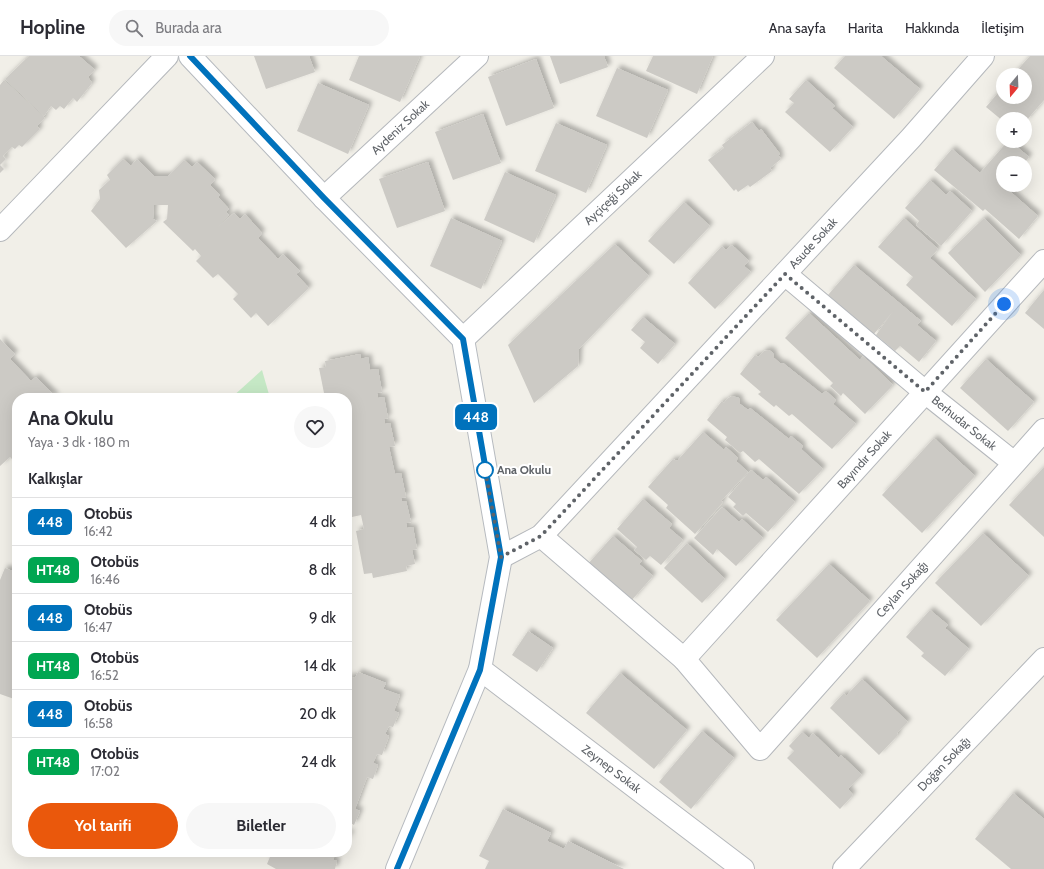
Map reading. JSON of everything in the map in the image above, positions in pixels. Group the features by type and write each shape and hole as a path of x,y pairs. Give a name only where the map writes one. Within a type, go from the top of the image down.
{"street":[{"path":"0,230 167,56"},
{"path":"190,56 324,198 463,339 501,557 480,670 397,869"},
{"name":"Aydeniz Sokak","path":"324,198 477,56"},
{"name":"Ayçiçeği Sokak","path":"463,339 763,56"},
{"name":"Asude Sokak","path":"501,557 541,536 911,138 984,56"},
{"name":"Bayındır Sokak","path":"684,659 1044,261"},
{"name":"Berhudar Sokak","path":"785,274 925,392 1014,464"},
{"name":"Ceylan Sokağı","path":"684,659 760,749 1044,430"},
{"path":"541,536 684,659"},
{"name":"Doğan Sokağı","path":"844,869 1044,659"},
{"name":"Zeynep Sokak","path":"480,670 743,869"}],"green space":[{"path":"262,370 269,393 237,393"}],"building":[{"path":"29,56 79,56 95,70 88,77 92,83 77,102 73,98 64,109 60,106 56,110 51,106 44,116 5,79"},
{"path":"254,56 309,56 315,72 266,89"},
{"path":"359,56 420,56 400,102 349,80"},
{"path":"550,56 604,56 608,67 560,84"},
{"path":"653,56 713,56 697,94 646,71"},
{"path":"845,56 881,56 920,89 894,119 834,68"},
{"path":"1030,56 1044,56 1044,100 1032,114 1032,112 996,112 996,115 986,107 996,95 996,104 1032,104 1032,68 1019,68"},
{"path":"536,59 554,108 506,126 488,77"},
{"path":"617,68 668,90 647,138 596,116"},
{"path":"4,80 45,118 37,126 40,129 22,147 19,145 15,149 12,147 3,156 6,159 0,165 0,85"},
{"path":"806,80 835,106 832,108 853,127 830,152 785,112 794,103 789,99"},
{"path":"318,83 369,105 348,154 297,131"},
{"path":"483,114 501,163 453,180 435,132"},
{"path":"752,122 759,131 761,129 780,154 778,155 781,159 770,168 772,171 750,187 748,185 738,192 736,189 734,191 708,160 724,148 722,145"},
{"path":"556,123 607,145 586,193 535,171"},
{"path":"1002,148 1018,148 1028,156 996,156 996,192 1011,192 1038,216 1019,239 985,209 983,211 934,170 952,149 980,173"},
{"path":"123,159 131,166 137,159 154,176 168,176 184,160 192,167 197,162 215,179 210,185 220,195 218,197 229,209 226,212 229,215 217,228 234,213 240,219 245,214 262,233 258,238 278,259 283,254 300,271 296,274 309,288 268,326 256,313 251,318 233,299 238,294 218,274 213,278 196,261 201,256 195,249 193,251 163,222 167,219 168,205 154,205 153,219 157,221 126,248 91,211 100,199 99,190 110,180 107,175"},
{"path":"428,162 445,211 397,228 379,179"},
{"path":"0,165 4,169 0,173"},
{"path":"505,172 556,195 534,243 484,220"},
{"path":"930,180 946,195 950,191 972,211 941,246 916,225 919,221 905,208"},
{"path":"684,202 710,226 674,264 648,241"},
{"path":"451,218 502,241 481,289 430,266"},
{"path":"904,218 938,249 930,258 976,299 952,326 906,285 913,277 878,247"},
{"path":"984,218 1021,255 985,292 948,253"},
{"path":"615,244 649,276 579,349 578,366 534,403 508,345"},
{"path":"732,245 749,261 744,266 751,272 715,309 688,283 722,246 726,250"},
{"path":"854,265 921,321 917,325 936,341 919,362 900,346 895,351 876,335 894,310 874,334 828,295"},
{"path":"1044,290 1044,329 1025,313"},
{"path":"809,313 860,360 863,356 893,385 865,414 843,393 841,396 830,386 833,383 785,338"},
{"path":"643,317 675,344 658,364 640,348 645,342 631,330"},
{"path":"0,339 15,354 10,359 31,381 36,377 52,393 12,393 12,459 10,457 0,466"},
{"path":"769,350 773,353 774,358 781,364 783,363 822,394 826,391 836,400 833,404 856,424 832,449 792,414 789,416 776,405 774,407 758,394 761,392 740,374 755,355 758,357 764,351"},
{"path":"360,354 361,359 368,357 370,370 378,369 382,392 377,393 378,398 384,397 388,418 384,419 385,424 390,423 395,446 389,447 395,474 401,473 406,497 401,498 402,501 406,501 411,522 406,523 407,528 413,527 417,549 412,550 415,564 406,566 407,571 373,578 372,573 364,574 356,531 364,529 361,515 352,517 352,393 324,393 319,368 326,367 325,361"},
{"path":"986,359 1034,402 1008,431 960,388"},
{"path":"732,396 739,398 740,404 748,410 750,408 789,439 791,436 803,446 801,449 823,469 799,494 759,459 755,462 743,451 740,453 725,440 727,437 707,420 722,401 724,403"},
{"path":"703,432 724,450 726,447 738,458 736,461 748,472 721,501 723,502 695,534 666,508 668,505 648,487 673,459 677,461"},
{"path":"934,438 975,476 922,533 882,495"},
{"path":"1044,467 1044,537 1009,505"},
{"path":"751,470 763,480 766,477 795,502 768,532 746,513 743,516 733,507 736,504 728,497"},
{"path":"643,499 672,524 669,528 683,540 661,565 650,556 646,560 634,550 637,547 617,529"},
{"path":"722,507 739,522 742,519 763,538 736,566 717,549 713,555 694,538"},
{"path":"983,533 1029,576 981,626 935,583"},
{"path":"613,536 642,561 639,564 653,576 631,601 587,565"},
{"path":"687,543 725,579 702,603 664,568"},
{"path":"829,564 870,601 817,658 776,620"},
{"path":"5,568 12,571 12,698 0,694 0,580"},
{"path":"930,610 948,625 945,628 969,649 945,676 921,656 924,653 906,637"},
{"path":"528,631 553,648 537,672 512,655"},
{"path":"358,672 386,683 383,689 400,695 394,711 399,713 393,727 389,726 385,734 389,736 382,755 377,754 373,763 378,765 373,779 367,777 355,809 360,811 354,825 352,824 352,677 355,678"},
{"path":"620,673 687,730 654,769 586,713"},
{"path":"862,679 908,722 879,755 830,708 844,693 846,696"},
{"path":"702,731 734,758 691,809 659,782"},
{"path":"802,732 809,738 813,733 839,758 841,755 862,775 848,789 853,795 840,809 787,758 794,751 789,746"},
{"path":"1013,793 1044,819 1044,869 1011,869 975,839"},
{"path":"503,809 551,833 547,841 564,849 568,841 624,869 485,869 489,861 479,856"},
{"path":"270,857 334,857 333,860 337,861 335,869 276,869 267,864"}],"bus line":[{"name":"448","path":"190,56 324,198 463,339 501,557 480,670 397,869"}],"place":[{"name":"Ana Okulu","path":"485,470"}],"route":[{"path":"485,470 484,464 501,557 541,536 785,274 925,392 1004,304"}]}
